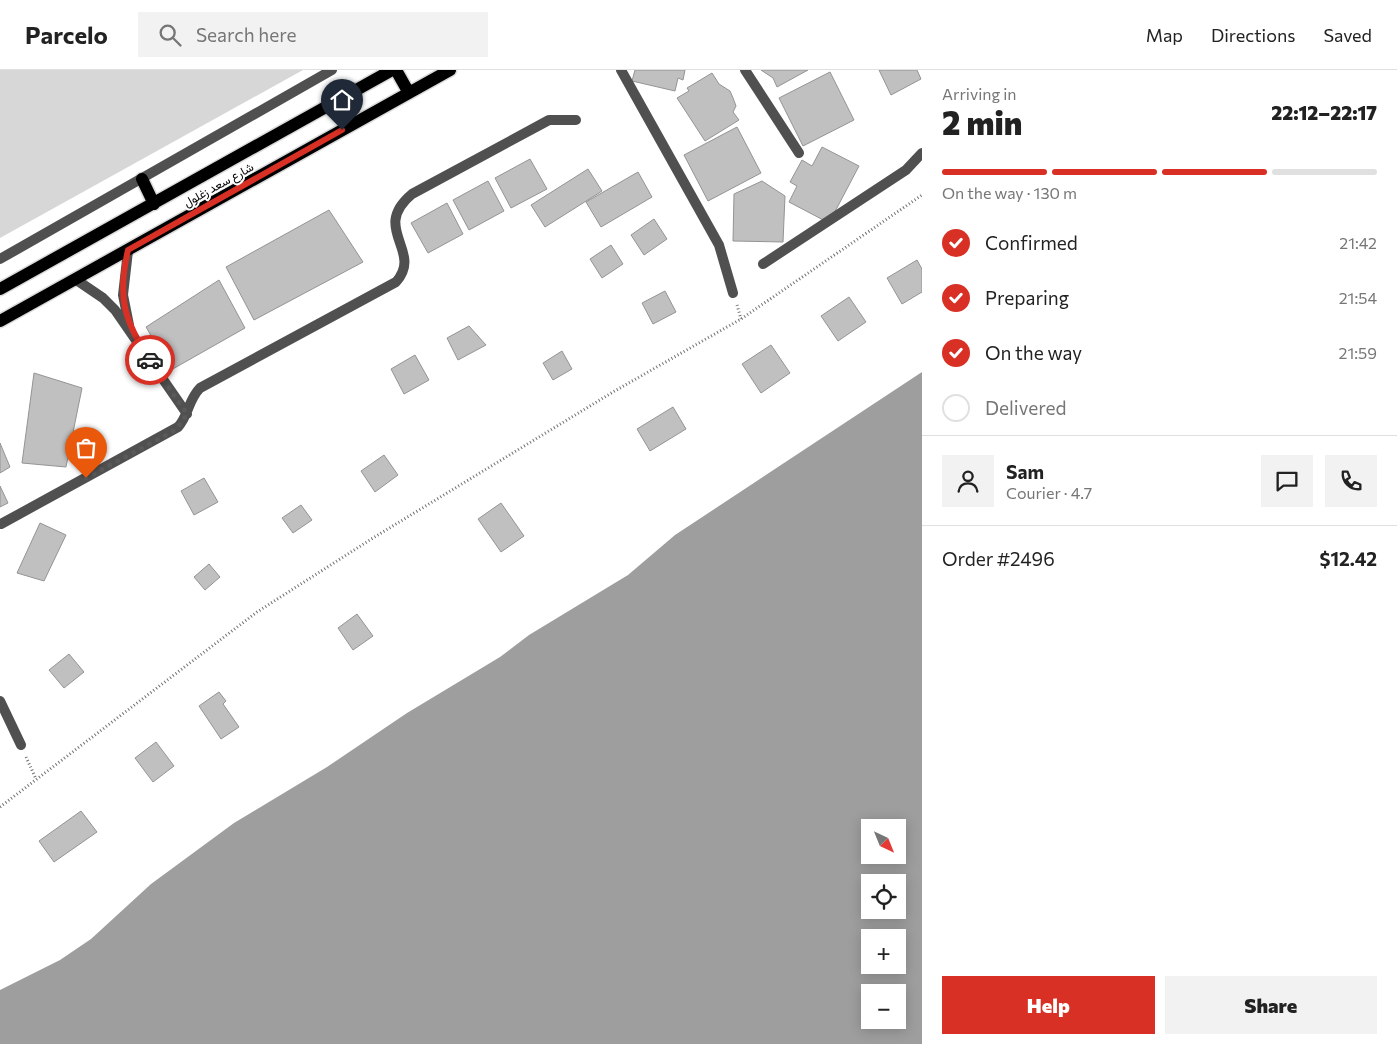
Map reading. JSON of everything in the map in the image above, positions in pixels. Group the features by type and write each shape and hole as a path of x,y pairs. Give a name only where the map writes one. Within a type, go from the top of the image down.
{"main road":[{"path":"394,70 408,93"},
{"name":"شارع سعد زغلول","path":"0,289 394,70"},
{"name":"شارع سعد زغلول","path":"2,321 450,70"},
{"path":"142,179 154,204"}],"street":[{"path":"0,259 332,70"},
{"path":"621,70 718,245 733,292"},
{"path":"746,70 799,153"},
{"path":"1,524 172,432 187,414 189,402 200,388 396,282 404,270 405,262 394,228 395,218 398,209 412,194 549,120 576,120"},
{"path":"763,264 906,170 922,153"},
{"path":"128,250 123,295 129,324 135,338"},
{"path":"75,279 103,298 135,338 187,414"},
{"path":"0,701 21,745"}],"path":[{"path":"0,807 257,612 373,538 613,392 741,319 922,195"},
{"path":"21,745 36,779"}],"shaded area":[{"path":"0,70 303,70 0,238"},
{"path":"922,372 922,1044 0,1044 0,990 60,960 91,939 151,884 234,823 327,767 407,713 500,657 529,635 628,575 675,535"}],"building":[{"path":"635,70 685,70 683,80 678,78 675,91 632,81"},
{"path":"761,70 808,70 777,87 773,78"},
{"path":"879,70 917,70 921,79 891,95"},
{"path":"830,72 854,120 803,146 779,98"},
{"path":"712,73 719,84 730,91 736,106 733,112 739,120 705,141 677,98 689,91 687,88"},
{"path":"737,127 761,173 708,201 684,155"},
{"path":"822,147 859,166 829,223 789,202 797,186 790,182 802,160 812,166"},
{"path":"530,159 547,189 511,208 495,178"},
{"path":"588,169 602,191 545,227 531,205"},
{"path":"638,172 652,197 601,227 586,202"},
{"path":"488,181 504,211 469,230 453,200"},
{"path":"762,181 785,196 783,242 733,241 734,194"},
{"path":"447,203 463,234 428,253 411,223"},
{"path":"329,210 363,262 254,320 226,267"},
{"path":"654,219 667,239 644,255 631,235"},
{"path":"611,245 623,264 602,278 590,259"},
{"path":"917,260 922,269 922,292 902,304 887,278"},
{"path":"219,280 245,328 171,370 146,327"},
{"path":"665,291 676,312 653,324 642,303"},
{"path":"849,297 866,322 838,341 821,316"},
{"path":"469,326 486,345 458,360 447,338"},
{"path":"771,345 790,373 761,393 742,364"},
{"path":"562,351 572,369 553,380 543,363"},
{"path":"415,355 429,380 404,394 391,369"},
{"path":"34,373 82,388 66,467 22,463"},
{"path":"673,407 686,429 650,451 637,429"},
{"path":"0,443 10,467 0,473"},
{"path":"384,455 398,475 375,492 361,471"},
{"path":"204,478 218,502 194,515 181,491"},
{"path":"0,486 8,503 0,507"},
{"path":"501,503 524,536 501,552 478,519"},
{"path":"301,505 312,520 293,533 282,518"},
{"path":"40,523 66,535 44,581 17,573"},
{"path":"209,564 220,577 205,590 194,577"},
{"path":"357,614 373,636 353,650 338,628"},
{"path":"69,654 84,672 64,688 49,670"},
{"path":"219,692 226,701 223,704 239,727 221,739 199,706"},
{"path":"156,742 174,766 153,782 135,758"},
{"path":"81,811 97,832 54,862 39,841"}],"way so far":[{"path":"86,478 172,432 184,421 187,414 150,360"}],"route":[{"path":"150,360 135,338 125,310 123,280 128,250 342,130"}]}
